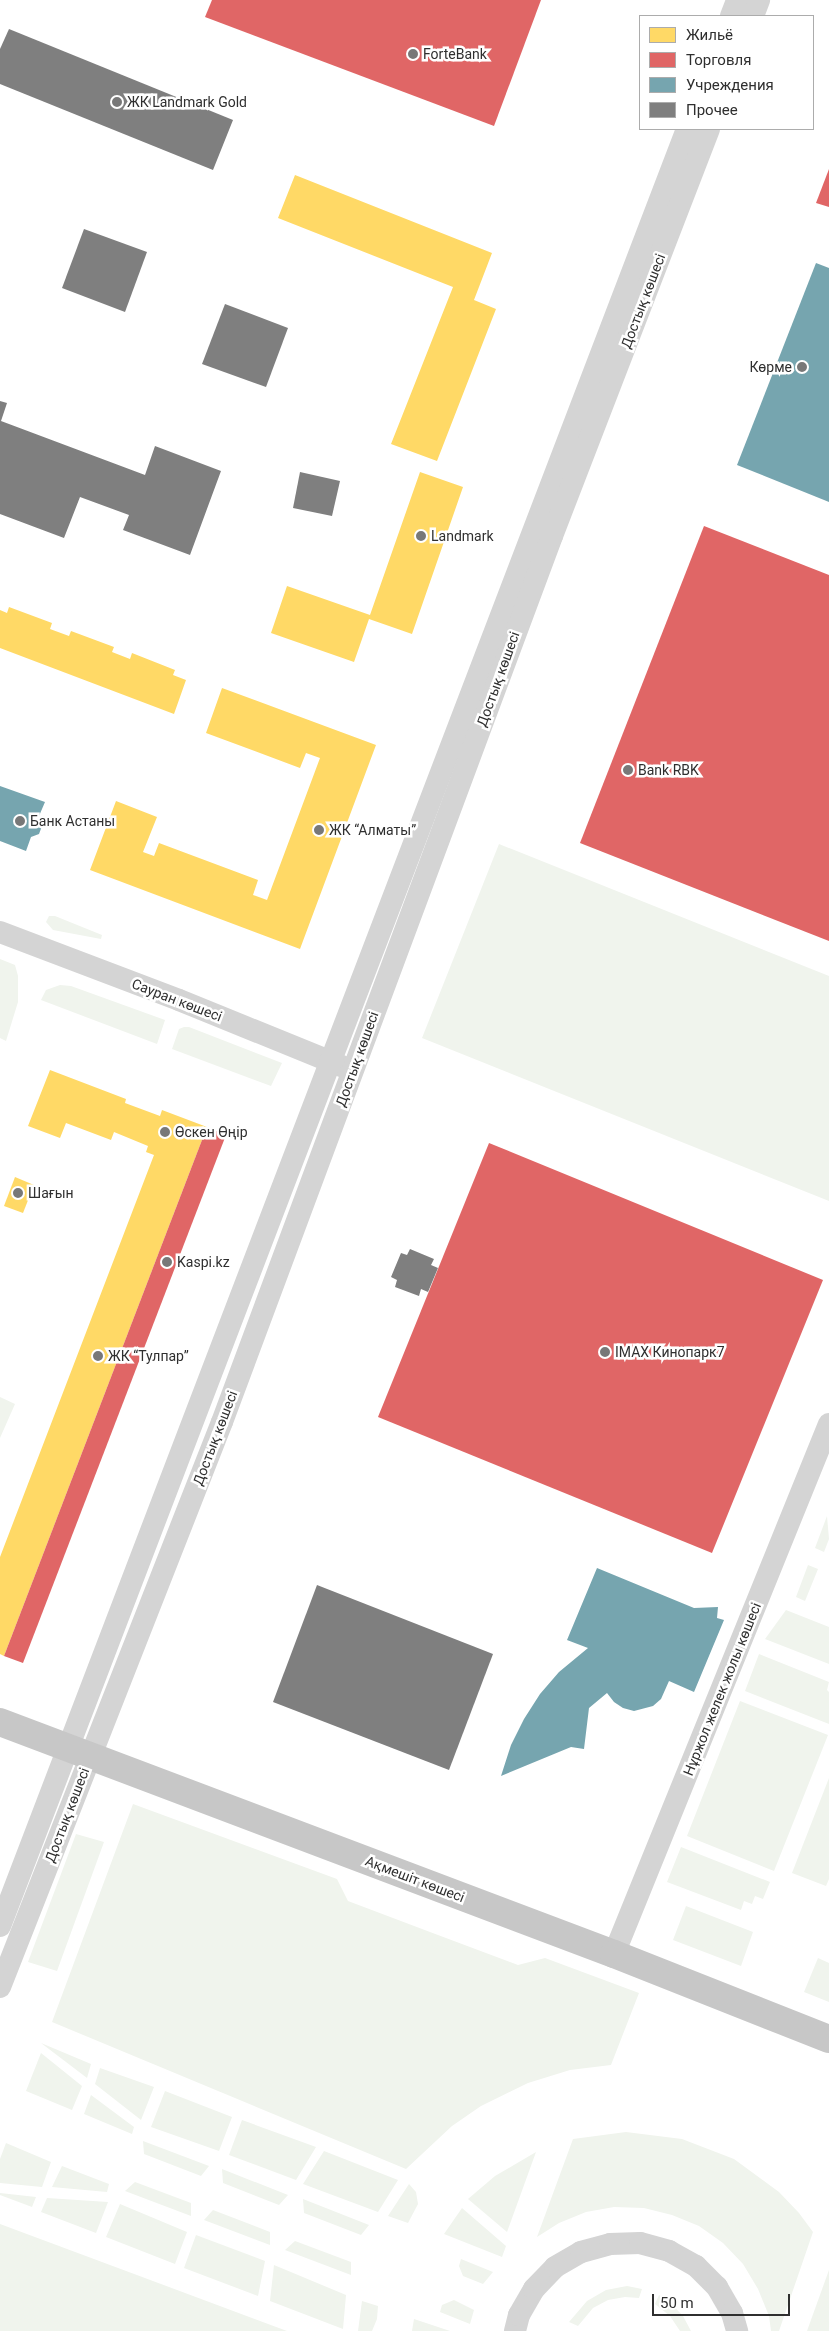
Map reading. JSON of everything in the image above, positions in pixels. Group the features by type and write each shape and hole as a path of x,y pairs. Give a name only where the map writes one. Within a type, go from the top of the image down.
{"main road":[{"name":"Ақмешіт көшесі","path":"0,1722 614,1954 829,2039"}],"street":[{"path":"730,15 737,0"},
{"path":"753,15 759,0"},
{"name":"Достық көшесі","path":"0,1987 79,1752 331,1061 687,130"},
{"name":"Достық көшесі","path":"0,1926 79,1752 222,1422 549,545 709,130"},
{"name":"Сауран көшесі","path":"0,932 331,1061 352,1071"},
{"name":"Нұржол желек жолы көшесі","path":"614,1954 829,1424"},
{"path":"515,2331 519,2315 534,2289 555,2267 581,2252 610,2244 640,2243 669,2251 696,2266 717,2287 732,2313 737,2331"}],"shaded area":[{"path":"499,844 829,976 829,1201 422,1038"},
{"path":"49,916 55,916 102,935 101,939 53,930 46,922"},
{"path":"0,959 15,965 18,976 18,1002 6,1041 0,1038"},
{"path":"60,985 71,986 165,1020 157,1044 41,1000 46,990"},
{"path":"189,1027 282,1063 271,1086 172,1049 179,1029"},
{"path":"0,1397 15,1404 0,1438"},
{"path":"827,1516 829,1539 824,1552 815,1548"},
{"path":"808,1565 818,1569 805,1601 796,1597"},
{"path":"786,1610 829,1627 829,1664 765,1639"},
{"path":"759,1654 829,1682 827,1690 829,1692 829,1724 745,1691"},
{"path":"740,1701 828,1735 774,1871 687,1836"},
{"path":"829,1778 829,1879 826,1886 792,1873"},
{"path":"133,1804 337,1879 348,1901 518,1965 545,1958 639,1993 611,2065 570,2070 528,2083 481,2106 452,2126 406,2169 52,2022"},
{"path":"76,1834 104,1842 57,1971 28,1962"},
{"path":"681,1847 770,1882 763,1899 755,1896 752,1904 744,1901 741,1910 667,1882"},
{"path":"686,1906 753,1932 741,1966 673,1940"},
{"path":"818,1958 829,1963 829,2002 804,1992"},
{"path":"41,2043 91,2064 87,2078"},
{"path":"41,2053 82,2086 72,2110 26,2091"},
{"path":"100,2068 154,2087 141,2120 95,2084"},
{"path":"165,2091 232,2117 219,2151 151,2127"},
{"path":"91,2095 134,2127 132,2134 84,2114"},
{"path":"242,2120 316,2147 296,2180 229,2155"},
{"path":"626,2132 682,2139 734,2159 779,2192 799,2213 813,2232 779,2331 771,2331 769,2316 758,2289 743,2264 723,2243 699,2226 672,2215 644,2208 614,2207 586,2212 559,2223 537,2237 573,2139"},
{"path":"143,2141 209,2166 201,2176 144,2154"},
{"path":"6,2143 51,2162 42,2187 0,2183 0,2159"},
{"path":"324,2151 398,2180 378,2212 303,2184"},
{"path":"536,2152 507,2232 468,2199 495,2176"},
{"path":"62,2166 109,2184 107,2192 52,2187"},
{"path":"222,2169 288,2195 279,2205 223,2183"},
{"path":"135,2182 191,2203 191,2216 125,2191"},
{"path":"409,2184 416,2192 418,2204 408,2223 388,2216"},
{"path":"0,2193 36,2197 32,2207 0,2195"},
{"path":"47,2198 108,2202 96,2233 41,2212"},
{"path":"303,2199 369,2225 361,2235 304,2213"},
{"path":"120,2204 187,2232 175,2264 106,2237"},
{"path":"462,2208 506,2246 502,2257 444,2234"},
{"path":"213,2210 270,2232 270,2245 204,2220"},
{"path":"0,2224 161,2284 287,2331 0,2331"},
{"path":"196,2235 265,2261 258,2296 184,2268"},
{"path":"295,2241 351,2262 351,2275 285,2250"},
{"path":"461,2259 493,2272 483,2284 463,2276 459,2266"},
{"path":"274,2265 346,2295 343,2329 270,2301"},
{"path":"829,2270 829,2331 807,2331"},
{"path":"627,2286 642,2289 639,2298 625,2297 608,2300 593,2308 578,2326 569,2322 587,2301 606,2290"},
{"path":"659,2295 668,2300 683,2316 691,2331 680,2331 670,2316 655,2304"},
{"path":"454,2300 474,2310 470,2324 440,2312 442,2305"},
{"path":"362,2301 378,2306 377,2319 372,2331 358,2331"},
{"path":"414,2319 450,2331 412,2331"}],"building: Жильё":[{"path":"295,175 492,253 474,300 496,309 437,461 391,444 453,287 278,218"},
{"name":"Landmark","path":"420,472 463,487 412,634 369,619 354,662 271,633 287,586 370,615"},
{"path":"9,607 52,623 50,629 69,636 71,631 114,647 112,652 130,659 132,653 175,670 173,675 186,680 174,714 0,648 0,610 7,613"},
{"name":"ЖК “Алматы”","path":"222,688 376,745 300,949 90,870 116,801 157,817 143,852 154,856 159,843 258,880 253,895 267,900 320,758 306,753 300,768 206,733"},
{"name":"ЖК “Тулпар”","path":"50,1070 126,1099 125,1103 160,1116 162,1110 207,1127 4,1656 0,1654 0,1557 154,1155 146,1152 148,1146 114,1132 111,1140 66,1123 60,1138 28,1126"},
{"path":"15,1177 34,1185 23,1213 4,1206"}],"building: Торговля":[{"name":"ForteBank","path":"212,0 541,0 494,126 205,17"},
{"path":"829,169 829,207 816,203"},
{"path":"704,526 829,575 829,941 580,843"},
{"path":"207,1127 226,1135 23,1663 4,1656"},
{"path":"489,1143 823,1280 712,1553 378,1417"}],"building: Учреждения":[{"name":"Көрме","path":"816,263 829,268 829,502 737,465"},
{"name":"Банк Астаны","path":"0,786 45,802 39,816 42,826 39,834 31,837 26,851 0,841"},
{"path":"597,1568 694,1608 718,1607 717,1618 724,1620 694,1692 669,1681 661,1699 653,1706 634,1711 623,1708 614,1702 607,1693 589,1708 584,1749 571,1747 501,1776 511,1745 524,1719 540,1694 559,1672 588,1648 567,1640"}],"building: Прочее":[{"name":"ЖК Landmark Gold","path":"9,29 233,120 213,170 0,84 0,49"},
{"path":"84,229 147,252 125,312 62,288"},
{"path":"225,304 288,328 266,387 202,364"},
{"path":"0,401 7,403 1,421 145,475 155,446 221,471 190,555 123,530 129,515 80,497 64,538 0,514"},
{"path":"300,472 340,481 332,516 293,508"},
{"path":"410,1249 434,1259 431,1265 438,1268 428,1292 421,1289 419,1296 395,1287 397,1280 391,1277 401,1253 407,1255"},
{"path":"317,1585 493,1654 449,1770 273,1702"}],"place":[{"name":"ForteBank","path":"413,54"},
{"name":"ЖК Landmark Gold","path":"117,102"},
{"name":"Көрме","path":"802,367"},
{"name":"Landmark","path":"421,536"},
{"name":"Bank RBK","path":"628,770"},
{"name":"Банк Астаны","path":"20,821"},
{"name":"ЖК “Алматы”","path":"319,830"},
{"name":"Өскен Өңір","path":"165,1132"},
{"name":"Шағын","path":"18,1193"},
{"name":"Kaspi.kz","path":"167,1262"},
{"name":"IMAX Кинопарк7","path":"605,1352"},
{"name":"ЖК “Тулпар”","path":"98,1356"}]}
